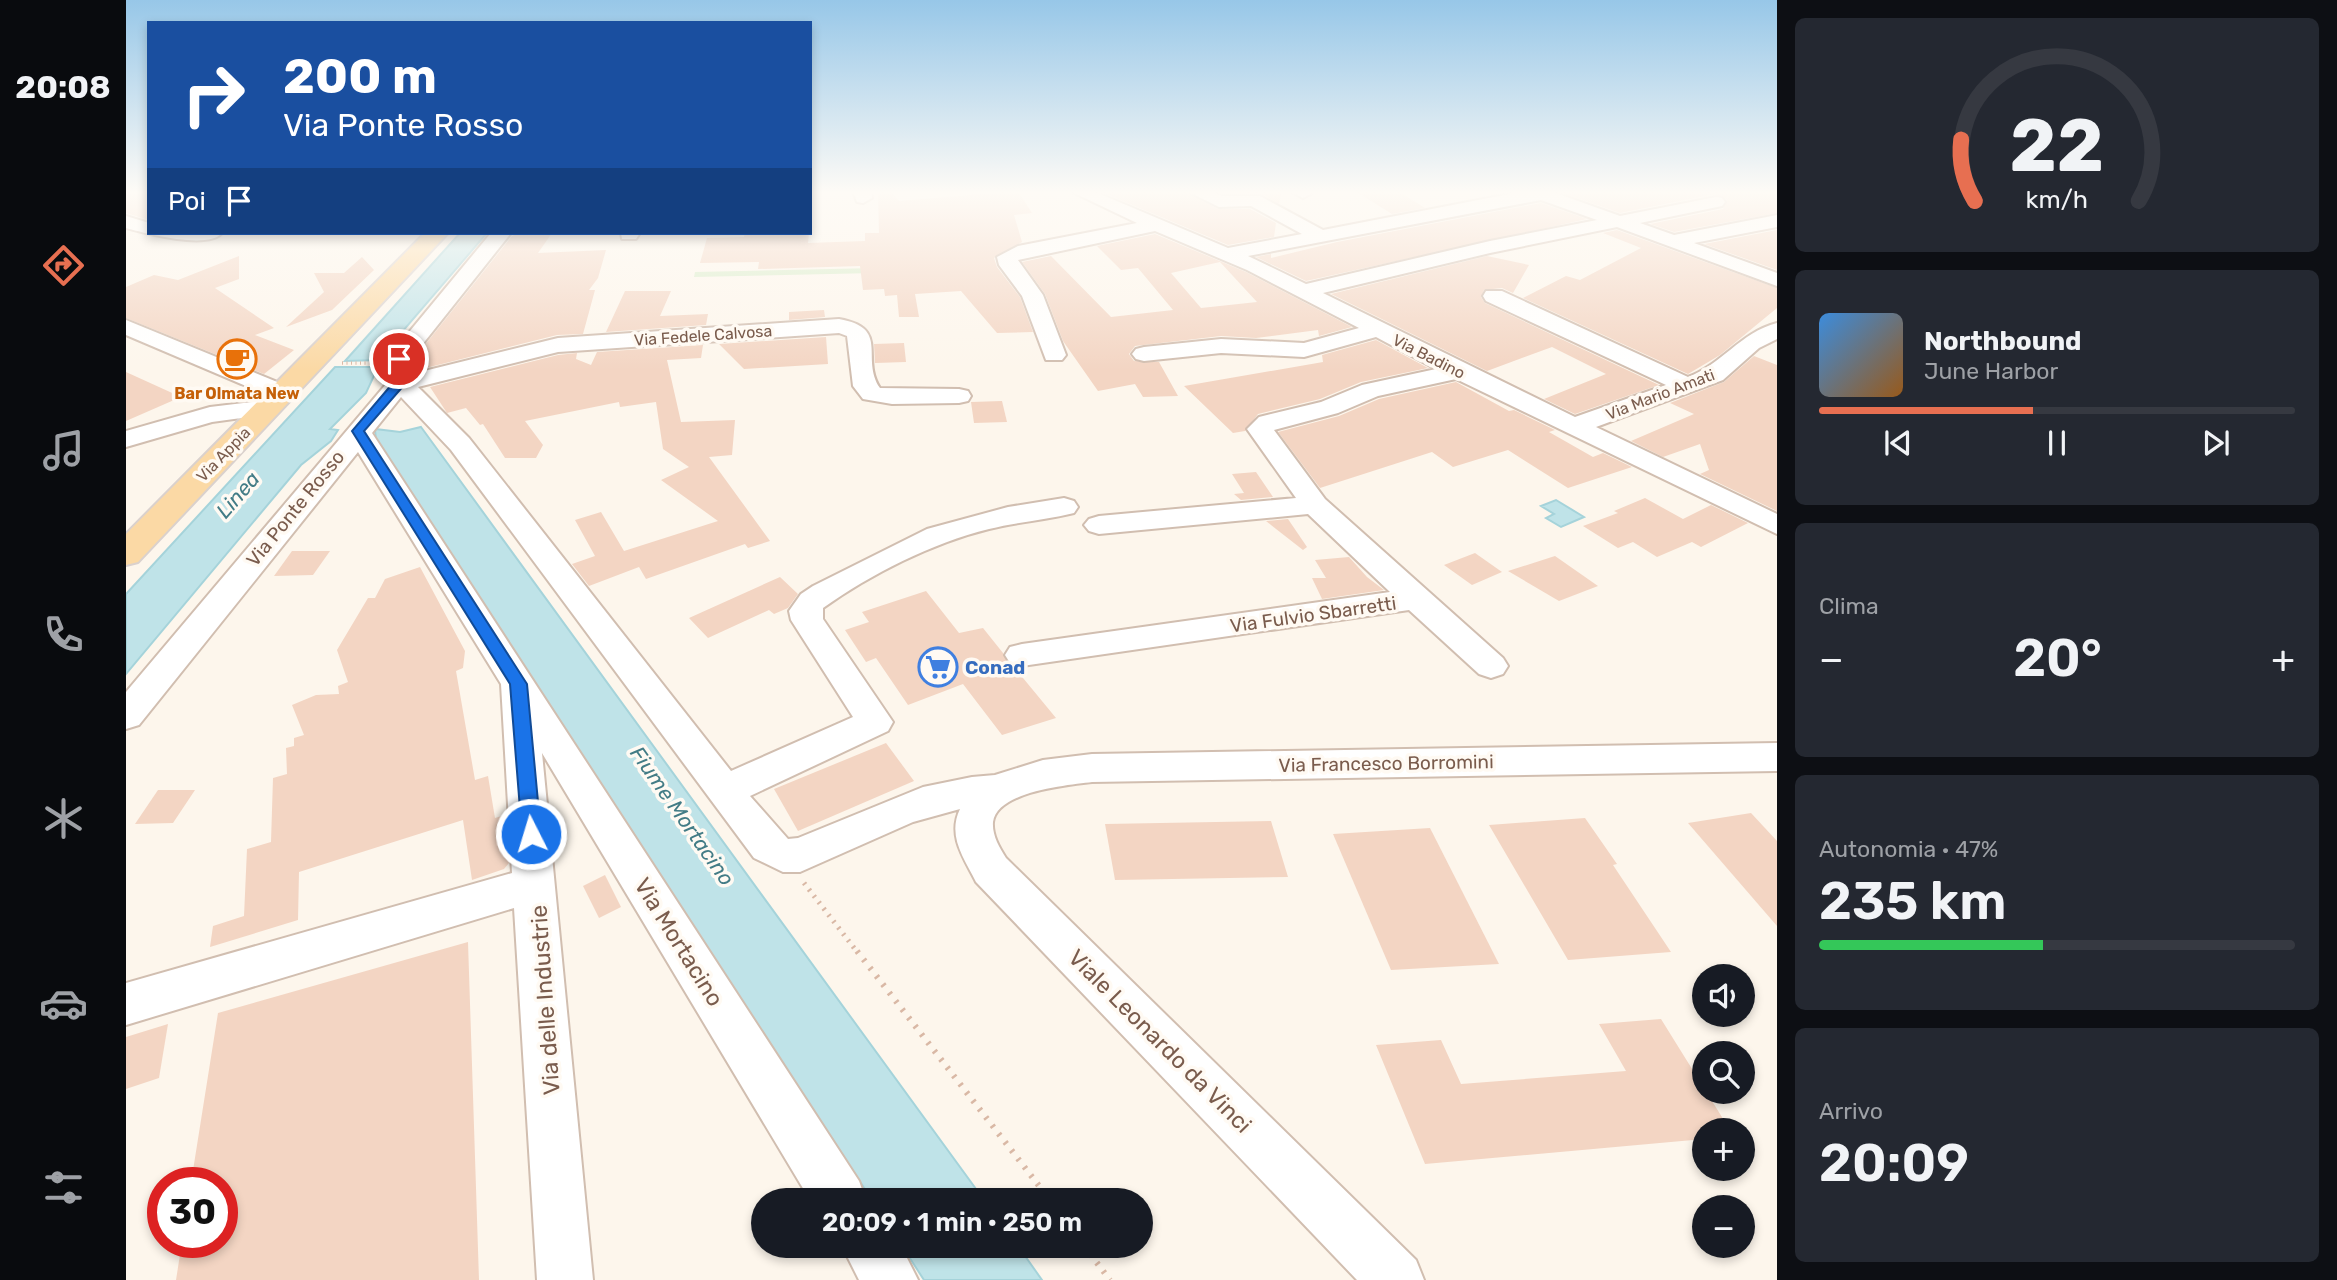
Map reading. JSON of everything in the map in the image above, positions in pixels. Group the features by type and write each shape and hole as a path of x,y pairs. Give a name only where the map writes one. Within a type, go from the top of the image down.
{"main road":[{"name":"Via Appia","path":"126,554 419,251"}],"street":[{"name":"Via Ponte Rosso","path":"126,716 360,428 488,251"},
{"path":"1024,251 1007,257 1009,265 1032,296 1054,355"},
{"name":"Via Badino","path":"1219,251 1304,291 1458,371 1777,525"},
{"path":"1227,254 1243,251"},
{"path":"1304,291 1474,251"},
{"path":"1699,251 1777,280"},
{"path":"1494,296 1688,386"},
{"name":"Via Fedele Calvosa","path":"397,378 558,345 839,326 859,333 865,386 872,394 892,397 959,396"},
{"path":"126,327 275,401"},
{"path":"1144,354 1221,346 1304,350 1378,330"},
{"name":"Via Mario Amati","path":"1573,427 1715,375 1750,344 1777,330"},
{"path":"1750,344 1777,355"},
{"name":"Via Fulvio Sbarretti","path":"1416,599 1315,505 1262,433 1262,424 1329,408 1377,388 1458,371"},
{"path":"397,378 421,400 460,444 763,842 783,856 806,853 918,802 945,794 998,790"},
{"path":"126,439 210,415 275,401"},
{"name":"Via delle Industrie","path":"360,428 519,684 565,1280"},
{"path":"1099,525 1315,505"},
{"path":"726,790 875,722 807,620 806,611 812,601 912,544 939,533 993,517 1064,507"},
{"path":"1416,599 1491,666"},
{"name":"Via Fulvio Sbarretti","path":"1022,655 1416,599"},
{"name":"Via Mortacino","path":"519,684 833,1188"},
{"name":"Via Francesco Borromini","path":"998,790 1042,775 1092,768 1777,757"},
{"name":"Viale Leonardo da Vinci","path":"998,790 981,802 972,819 974,839 991,870 1396,1280"},
{"path":"126,1004 536,884"},
{"path":"876,1258 890,1280"}],"path":[{"path":"313,362 397,378"},
{"path":"783,856 1040,1188"},
{"path":"1093,1258 1110,1280"}],"green space":[{"path":"921,267 921,272 694,277 695,272"}],"water":[{"path":"444,251 472,251 381,360 345,361"},
{"name":"Linea","path":"335,367 378,367 366,393 330,429 338,430 331,441 301,465 126,674 126,594"},
{"name":"Fiume Mortacino","path":"421,427 975,1188 864,1188 376,441 375,429 400,432"},
{"path":"1556,500 1584,517 1561,527 1546,518 1554,514 1541,506"},
{"path":"910,1258 1026,1258 1042,1280 924,1280"}],"building":[{"path":"500,251 540,251 538,253 606,251 598,278 589,290 595,290 583,334 557,335 410,372 412,361"},
{"path":"703,251 1007,251 994,258 997,267 1020,297 1033,332 997,333 961,291 915,294 919,317 899,317 897,295 885,296 884,289 863,290 860,266 758,269 759,262 700,263"},
{"path":"1102,251 1195,251 1246,272 1352,327 1319,336 1318,330 1256,338 1221,336 1135,346 1129,354 1134,361 1159,362 1178,396 1143,397 1135,384 1098,391 1063,341 1045,294 1022,262 1051,256 1111,317 1173,310 1138,268 1121,270","holes":["1220,262 1257,302 1201,308 1171,273"]},
{"path":"1301,251 1443,251 1306,281 1256,257 1271,254 1271,258"},
{"path":"1636,251 1674,251 1777,288 1777,308 1720,355 1688,374 1523,298 1566,276 1580,280"},
{"path":"1723,251 1777,251 1777,270"},
{"path":"239,256 239,279 215,288 274,328 255,335 294,350 264,374 126,318 126,287 154,275 178,280"},
{"path":"1487,256 1529,265 1513,293 1502,288 1484,290 1481,297 1485,303 1659,385 1575,414 1544,399 1606,374 1552,347 1487,371 1331,294"},
{"path":"362,257 374,270 332,310 286,327 324,292 314,273 344,273"},
{"path":"625,291 671,291 660,316 708,314 706,325 606,332"},
{"path":"824,310 825,317 789,320 789,312"},
{"path":"826,337 828,364 744,369 719,344"},
{"path":"1376,340 1428,368 1361,382 1320,399 1258,414 1245,431 1233,433 1184,386 1323,362 1322,355"},
{"path":"904,343 906,362 875,363 874,344"},
{"path":"703,345 701,358 667,360 681,422 735,420 732,455 709,457 770,541 748,548 745,544 646,579 639,567 589,586 572,564 595,556 575,520 601,512 624,551 718,521 661,480 689,467 663,449 656,402 620,407 619,402 525,421 543,445 536,458 505,458 483,424 480,425 466,408 447,413 430,387 558,355 577,353 576,359 591,365 597,352"},
{"path":"1754,356 1777,365 1777,511 1700,474 1709,470 1700,444 1663,457 1631,441 1694,414 1670,403 1724,382"},
{"path":"126,372 181,397 126,421"},
{"path":"1456,382 1509,411 1514,410 1555,430 1549,432 1593,457 1603,453 1632,467 1568,488 1508,450 1453,467 1432,452 1320,488 1278,432 1339,416 1379,399"},
{"path":"1002,401 1007,422 974,423 971,402"},
{"path":"1256,472 1273,497 1241,500 1234,494 1244,493 1232,474"},
{"path":"1645,498 1683,519 1711,505 1748,523 1701,547 1692,542 1657,557 1633,542 1618,548 1583,526 1618,513 1614,511"},
{"path":"1288,519 1307,547 1303,550 1266,521"},
{"path":"292,551 330,551 313,575 274,576"},
{"path":"1475,553 1502,572 1472,585 1444,565"},
{"path":"1555,556 1598,586 1559,601 1508,571"},
{"path":"1349,557 1367,577 1384,590 1322,599 1312,578 1326,578 1315,560"},
{"path":"420,567 465,651 463,668 456,671 475,780 488,776 495,818 505,815 509,863 504,869 472,880 463,820 299,872 298,920 210,947 213,926 244,916 247,849 271,842 273,778 287,774 286,748 294,746 294,738 304,735 292,705 316,695 339,694 338,686 348,682 337,650 368,598 375,598 385,579"},
{"path":"780,577 798,594 788,608 774,614 769,610 708,638 689,618"},
{"name":"Conad","path":"926,591 959,633 983,628 1003,653 1008,664 1014,667 1056,718 1002,735 963,684 908,705 876,658 866,662 845,630 869,622 862,612"},
{"path":"886,743 914,781 798,831 774,789"},
{"path":"158,790 195,790 173,823 135,824"},
{"path":"1751,813 1777,841 1777,926 1688,823"},
{"path":"1585,818 1671,952 1568,960 1489,825"},
{"path":"1271,821 1288,877 1115,880 1105,824"},
{"path":"1430,828 1499,964 1391,970 1333,834"},
{"path":"605,875 621,907 599,918 583,886"},
{"path":"468,942 479,1280 176,1280 179,1258 238,1258 238,1167 194,1167 218,1013"},
{"path":"1661,1019 1692,1069 1692,1104 1714,1104 1723,1118 1692,1118 1692,1140 1425,1164 1376,1045 1441,1040 1461,1084 1626,1071 1599,1024"},
{"path":"168,1024 159,1078 126,1089 126,1037"}],"place":[{"name":"Bar Olmata New","path":"237,359"},
{"name":"Conad","path":"938,667"}],"route":[{"path":"399,359 394,370 399,384 358,431 519,684 531,834"}]}
